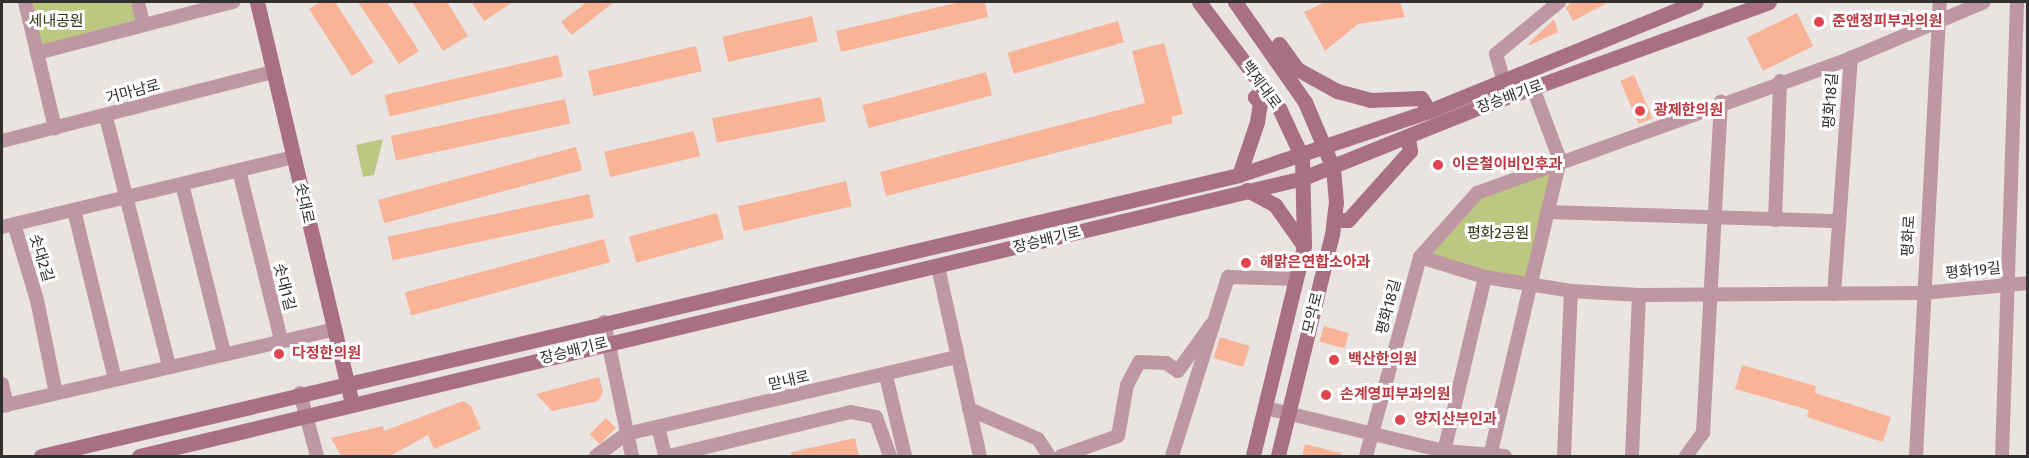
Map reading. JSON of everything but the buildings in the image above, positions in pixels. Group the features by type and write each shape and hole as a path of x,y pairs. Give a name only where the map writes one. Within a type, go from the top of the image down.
{"street":[{"path":"25,2 55,128"},
{"path":"138,2 143,24"},
{"path":"37,53 143,24 198,6 233,2"},
{"name":"솟대로","path":"257,2 349,381 352,405"},
{"name":"백제대로","path":"1199,2 1264,88 1296,138 1302,157 1303,178"},
{"name":"백제대로","path":"1235,2 1305,102 1327,148 1333,168"},
{"path":"1248,2 1297,69 1337,91 1370,100 1421,98 1429,111"},
{"path":"1504,82 1496,54 1559,2"},
{"name":"장승배기로","path":"41,456 349,381 1239,175 1302,157 1429,111 1696,2"},
{"name":"장승배기로","path":"139,456 306,418 609,343 938,267 1246,190 1303,178 1533,88 1768,2"},
{"name":"평화로","path":"1916,456 1940,2"},
{"path":"1851,58 1939,18 1984,2"},
{"path":"2002,456 2017,2"},
{"name":"평화18길","path":"1366,456 1420,257 1477,193 1721,101 1851,58 1834,294"},
{"name":"거마남로","path":"2,141 106,117 273,72"},
{"path":"1775,220 1780,81"},
{"path":"1239,175 1257,122 1260,103 1256,97 1264,88"},
{"path":"1266,408 1444,454 1495,456 1530,284 1560,160 1533,88"},
{"path":"1686,456 1703,434 1708,294 1721,101"},
{"path":"106,117 169,366"},
{"path":"1334,220 1347,220 1410,151 1408,138"},
{"name":"솟대2길","path":"56,393 37,300 8,226 294,157"},
{"name":"모악로","path":"1278,456 1334,220 1333,168"},
{"name":"솟대1길","path":"239,170 281,340"},
{"name":"모악로","path":"1253,456 1304,246 1303,178"},
{"path":"182,184 224,353"},
{"path":"1246,190 1275,205 1304,246"},
{"path":"74,210 89,283 115,379"},
{"path":"1547,212 1839,221"},
{"path":"1420,257 1485,277 1571,291 1639,295 1923,293"},
{"path":"938,267 980,456"},
{"path":"1172,456 1220,314 1228,277 1297,279"},
{"path":"1444,454 1485,277"},
{"name":"평화19길","path":"1923,293 2028,283"},
{"path":"1564,456 1571,291"},
{"path":"1632,456 1639,295"},
{"path":"1061,456 1118,436 1127,385 1138,362 1166,363 1178,371 1220,314"},
{"path":"604,322 632,456"},
{"path":"2,384 4,405 335,329"},
{"name":"맏내로","path":"596,456 626,434 886,376 957,357"},
{"path":"886,376 905,456"},
{"path":"300,393 317,456"},
{"path":"969,409 1038,439 1049,456"},
{"path":"658,427 667,456 851,412 876,417 890,456"}],"green space":[{"name":"세내공원","path":"28,2 131,2 136,22 40,47"},
{"path":"383,139 374,175 363,177 356,145"},
{"name":"평화2공원","path":"1560,160 1530,284 1420,257 1477,193"}],"place":[{"name":"준앤정피부과의원","path":"1819,22"},
{"name":"광제한의원","path":"1640,111"},
{"name":"이은철이비인후과","path":"1438,165"},
{"name":"해맑은연합소아과","path":"1246,263"},
{"name":"다정한의원","path":"279,354"},
{"name":"백산한의원","path":"1334,360"},
{"name":"손계영피부과의원","path":"1326,395"},
{"name":"양지산부인과","path":"1400,420"}]}
